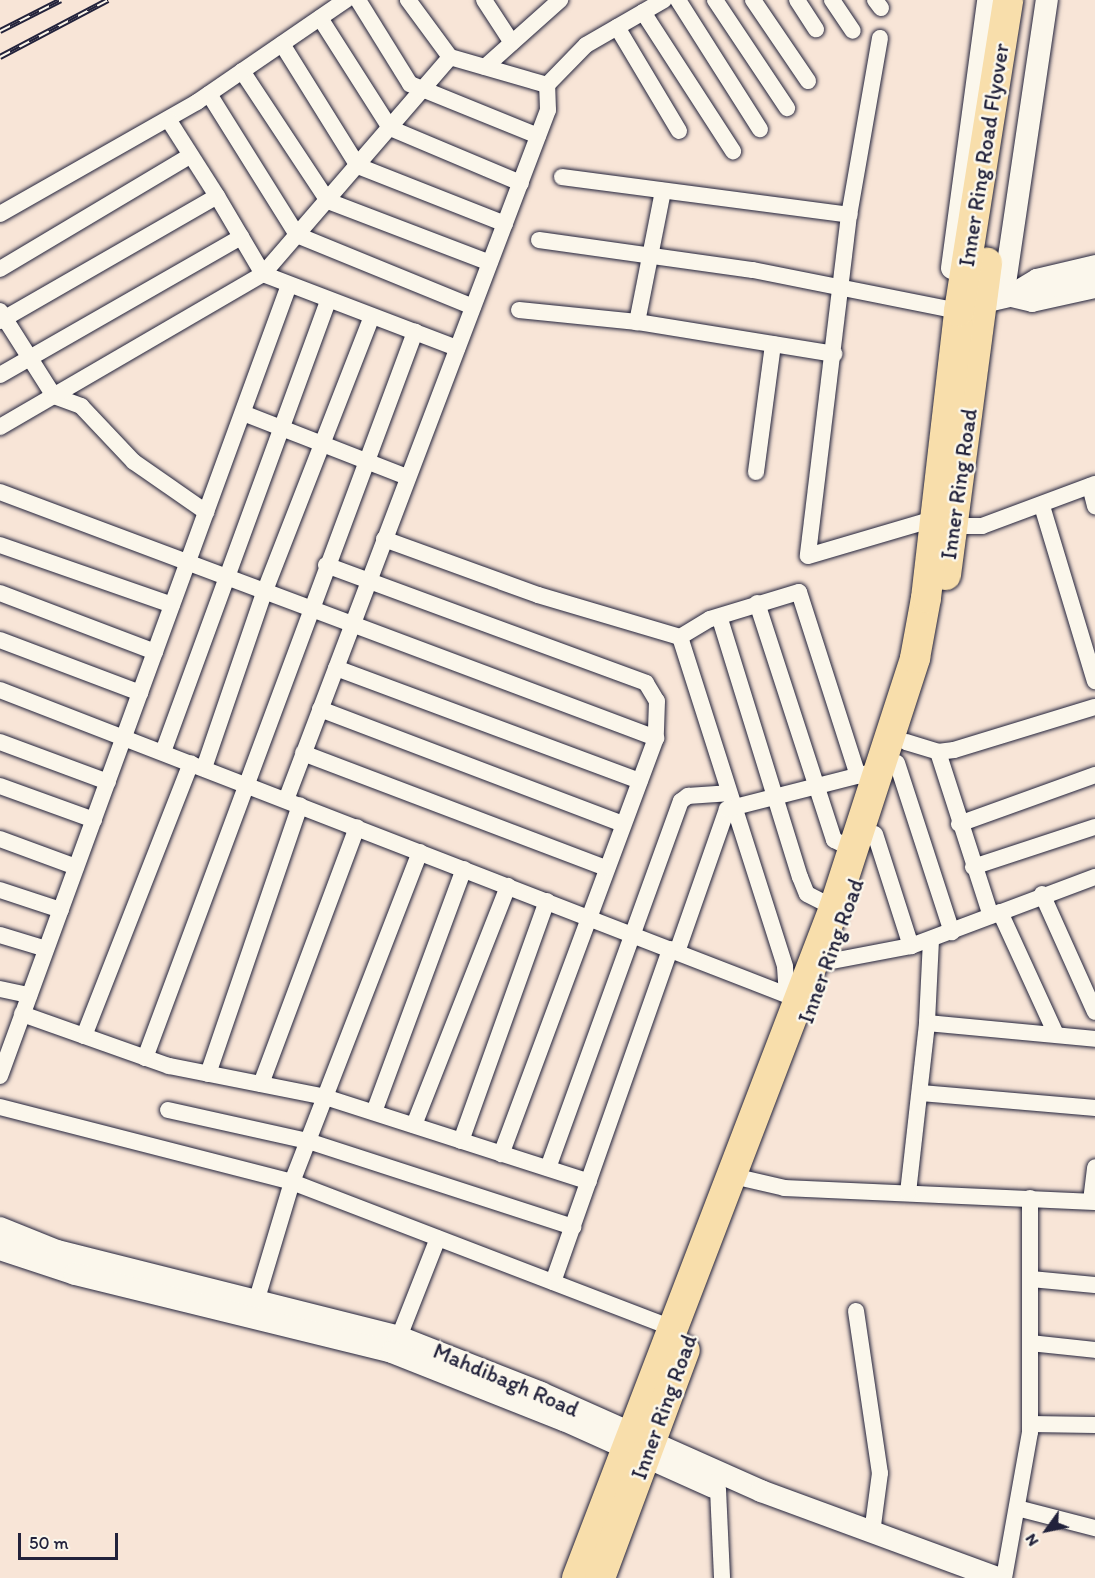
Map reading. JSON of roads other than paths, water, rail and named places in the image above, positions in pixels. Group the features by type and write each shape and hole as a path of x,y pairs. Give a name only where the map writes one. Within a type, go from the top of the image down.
{"highway":[{"name":"Inner Ring Road Flyover","path":"979,293 1008,0"},
{"name":"Inner Ring Road Flyover","path":"979,293 1024,0"},
{"name":"Inner Ring Road","path":"885,763 934,644 945,523 979,293"},
{"name":"Inner Ring Road","path":"578,1578 637,1446 746,1179 799,1000 827,962 864,842 915,658 945,523"},
{"name":"Inner Ring Road","path":"600,1578 672,1328 834,908 864,842"}],"street":[{"path":"0,214 209,94 346,0"},
{"path":"358,0 406,80 424,92 538,136"},
{"path":"408,0 450,57 548,84"},
{"path":"484,0 512,43"},
{"path":"485,67 560,0"},
{"path":"208,1074 293,802 303,753 548,110 548,84 586,45 664,0"},
{"path":"678,0 760,129"},
{"path":"715,0 787,108"},
{"path":"753,0 808,81"},
{"path":"797,0 816,29"},
{"path":"832,0 853,31"},
{"path":"979,293 952,261 988,0"},
{"path":"979,293 1047,0"},
{"path":"643,12 733,151"},
{"path":"321,18 390,128 520,183"},
{"path":"617,27 679,131"},
{"path":"880,38 849,215 843,285 808,556 945,523 982,526 1042,506 1092,485 1095,506"},
{"path":"282,44 358,166 505,224"},
{"path":"0,427 263,274 424,92 450,57"},
{"path":"242,71 328,201 490,263"},
{"path":"209,94 297,235 473,307"},
{"path":"168,119 263,274 457,348"},
{"path":"0,269 191,155"},
{"path":"562,177 849,215"},
{"path":"637,322 663,191"},
{"path":"206,512 134,462 81,406 54,396 2,316 217,196"},
{"path":"0,375 241,237"},
{"path":"539,240 650,253 843,285 979,293 1032,304 1095,290"},
{"path":"979,293 1095,263"},
{"path":"979,293 1095,276"},
{"path":"0,1076 7,1032 22,1014 289,285"},
{"path":"163,752 224,578 328,300"},
{"path":"519,310 637,322 834,354"},
{"path":"84,1036 198,765 372,316"},
{"path":"145,1058 248,785 326,565 415,332"},
{"path":"756,472 773,344"},
{"path":"243,413 407,477"},
{"path":"0,492 264,593 657,738"},
{"path":"1042,506 1095,681"},
{"path":"384,539 538,595 680,637 710,619 720,619 758,603 800,592 885,763 952,932"},
{"path":"0,544 172,605"},
{"path":"326,565 646,683 657,700 657,738 606,868 501,1154"},
{"path":"0,592 154,652"},
{"path":"758,603 834,840 864,842 911,946"},
{"path":"720,619 807,894 834,908"},
{"path":"680,637 729,800 785,967 799,1000"},
{"path":"0,640 140,693"},
{"path":"336,668 640,781"},
{"path":"0,690 799,1000"},
{"path":"548,1168 681,801 688,796 729,800 777,798 816,788 885,763 938,752 1095,707"},
{"path":"320,709 623,824"},
{"path":"0,742 108,782"},
{"path":"938,752 973,867 1055,1032"},
{"path":"303,753 606,868"},
{"path":"959,824 1095,775"},
{"path":"0,786 94,820"},
{"path":"553,1282 729,800"},
{"path":"973,867 1095,827"},
{"path":"261,1084 357,828"},
{"path":"0,839 76,867"},
{"path":"254,1307 292,1182 420,852"},
{"path":"374,1112 464,869"},
{"path":"827,962 931,940 1042,894 1095,877"},
{"path":"414,1125 508,886"},
{"path":"0,890 61,910"},
{"path":"1042,894 1095,1012"},
{"path":"461,1141 546,901"},
{"path":"0,935 46,949"},
{"path":"908,1193 921,1093 931,940"},
{"path":"0,989 29,995"},
{"path":"22,1014 145,1058 208,1074 325,1097 589,1182"},
{"path":"927,1023 1055,1032 1095,1039"},
{"path":"921,1093 1095,1108"},
{"path":"0,1107 292,1182 672,1328"},
{"path":"168,1110 308,1141 573,1227"},
{"path":"746,1179 784,1188 1093,1202 1095,1167"},
{"path":"1004,1578 1030,1424 1030,1198"},
{"name":"Mahdibagh Road","path":"0,1228 66,1254 254,1307 422,1363 637,1446 997,1578"},
{"path":"399,1337 438,1238"},
{"name":"Mahdibagh Road","path":"0,1248 75,1275 254,1307 399,1337 637,1446 718,1490 959,1578"},
{"path":"1030,1279 1095,1285"},
{"path":"855,1311 880,1473 872,1533"},
{"path":"1030,1343 1095,1350"},
{"path":"1030,1424 1095,1425"},
{"path":"718,1490 722,1578"},
{"path":"1017,1508 1095,1528"}],"railway":[{"path":"0,31 61,0"},
{"path":"0,57 108,0"}]}
